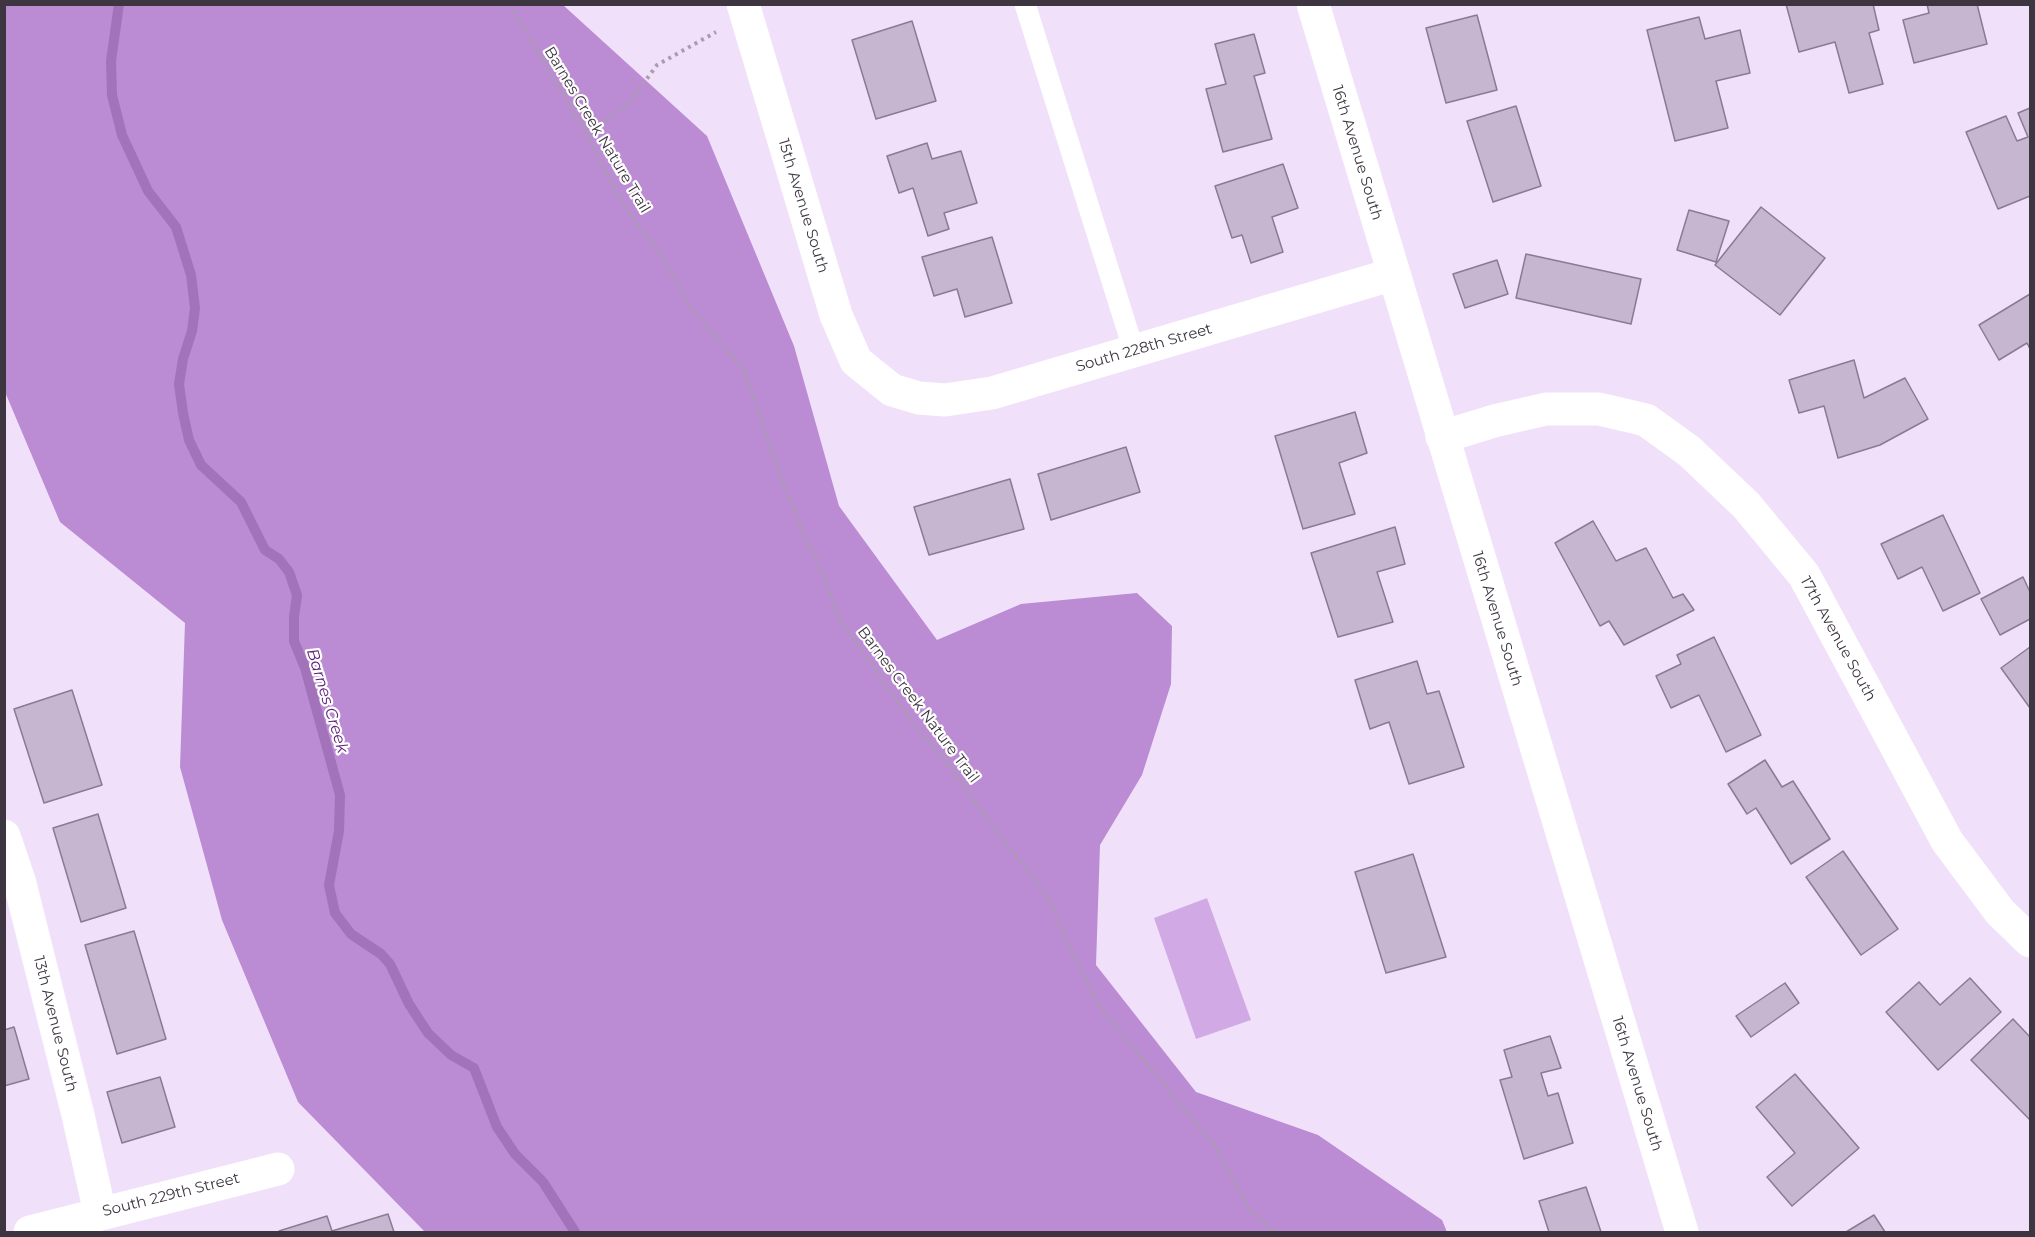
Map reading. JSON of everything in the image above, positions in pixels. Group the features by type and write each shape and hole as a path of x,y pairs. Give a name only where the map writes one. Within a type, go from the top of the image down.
{"street":[{"name":"16th Avenue South","path":"1313,4 1682,1233"},
{"name":"15th Avenue South","path":"744,10 836,315 856,361 892,390"},
{"name":"South 228th Street","path":"892,390 919,398 945,400 992,393 1394,274"},
{"name":"17th Avenue South","path":"1442,437 1494,421 1546,409 1599,409 1646,420 1689,451 1746,505 1804,575 1947,841 2000,912 2031,941"},
{"name":"13th Avenue South","path":"4,836 19,880 100,1213"},
{"name":"South 229th Street","path":"30,1233 100,1213 278,1169"}],"lane":[{"path":"1026,4 1134,351"}],"path":[{"name":"Barnes Creek Nature Trail","path":"509,4 587,134 622,203 663,258 693,311 744,370 782,481 841,622 911,720 946,761 1048,897 1072,954 1099,1006 1215,1146 1250,1211 1274,1233"},
{"path":"587,134 629,103 657,65 744,10"}],"shaded area":[{"path":"5,4 563,5 707,136 794,346 839,506 937,640 1021,604 1137,593 1172,626 1171,684 1142,775 1100,845 1096,965 1196,1092 1318,1135 1442,1220 1447,1232 425,1232 298,1102 222,920 180,767 185,623 60,522 5,392"},
{"path":"1207,898 1251,1020 1196,1039 1154,918"}],"building":[{"path":"1786,4 1873,4 1879,30 1869,33 1883,84 1849,93 1835,42 1799,52"},
{"path":"1927,4 1977,4 1987,44 1914,63 1903,20 1929,13"},
{"path":"1477,15 1497,90 1446,103 1426,28"},
{"path":"1699,17 1705,39 1740,30 1750,73 1716,81 1728,128 1675,141 1647,30"},
{"path":"912,21 936,101 876,119 852,40"},
{"path":"1254,34 1265,73 1254,76 1272,139 1223,152 1206,89 1226,84 1215,44"},
{"path":"1516,106 1541,186 1493,202 1467,121"},
{"path":"2030,108 2030,196 1998,209 1966,132 2006,116 2017,141 2028,137 2018,113"},
{"path":"927,143 932,159 961,151 977,203 944,213 949,229 928,236 913,188 899,193 887,156"},
{"path":"1283,164 1298,208 1272,217 1283,252 1251,263 1242,235 1232,238 1215,186"},
{"path":"1761,207 1825,258 1780,315 1715,265"},
{"path":"1689,210 1729,221 1716,262 1677,250"},
{"path":"992,237 1012,303 965,317 957,289 934,296 922,257"},
{"path":"1526,254 1641,279 1631,324 1516,298"},
{"path":"1497,260 1508,294 1465,308 1453,274"},
{"path":"2030,294 2030,349 2027,343 1999,360 1979,325"},
{"path":"1854,360 1864,398 1905,378 1928,419 1880,445 1838,458 1824,406 1799,413 1789,380"},
{"path":"1355,412 1367,453 1339,463 1355,514 1303,529 1275,436"},
{"path":"1126,447 1140,492 1051,520 1038,474"},
{"path":"1010,479 1024,529 929,555 914,507"},
{"path":"1943,515 1980,593 1943,611 1922,567 1898,579 1881,544"},
{"path":"1593,521 1616,561 1646,548 1673,598 1683,594 1694,610 1624,645 1609,621 1600,626 1555,543"},
{"path":"1395,527 1405,564 1377,572 1393,622 1338,637 1311,553"},
{"path":"2023,577 2030,592 2030,619 2000,635 1981,599"},
{"path":"1714,637 1761,735 1726,752 1699,695 1671,708 1656,676 1681,664 1677,655"},
{"path":"2030,647 2030,708 2001,668"},
{"path":"1417,661 1427,694 1439,691 1464,767 1409,784 1389,722 1370,729 1355,680"},
{"path":"72,690 102,785 44,803 14,709"},
{"path":"1765,760 1782,787 1793,781 1830,839 1791,864 1756,808 1747,814 1728,784"},
{"path":"98,814 126,908 81,922 53,828"},
{"path":"1843,851 1898,929 1861,955 1806,877"},
{"path":"1413,854 1446,957 1386,973 1355,872"},
{"path":"134,931 166,1039 117,1054 85,945"},
{"path":"1970,978 2001,1012 1938,1070 1886,1012 1919,982 1940,1005"},
{"path":"1785,983 1799,1003 1751,1037 1736,1016"},
{"path":"2013,1019 2030,1037 2030,1120 1971,1060"},
{"path":"14,1027 29,1079 4,1086 4,1030"},
{"path":"1550,1036 1561,1068 1541,1073 1548,1096 1558,1093 1573,1143 1524,1159 1500,1080 1512,1077 1504,1050"},
{"path":"1795,1074 1859,1148 1792,1206 1767,1177 1795,1153 1756,1107"},
{"path":"160,1077 175,1127 122,1143 107,1092"},
{"path":"1586,1187 1601,1232 1549,1232 1539,1201"},
{"path":"388,1214 394,1232 279,1231 327,1216 332,1231"},
{"path":"1874,1215 1885,1232 1846,1232"}],"waterway":[{"name":"Barnes Creek","path":"119,4 111,61 112,95 122,135 148,191 176,227 191,275 195,308 192,331 183,359 179,384 189,440 201,465 241,502 265,550 279,559 289,572 297,595 294,641 305,668 340,795 339,831 329,885 335,913 351,934 381,954 390,964 409,1004 428,1033 451,1055 474,1068 497,1127 515,1154 543,1182 575,1232"}]}
